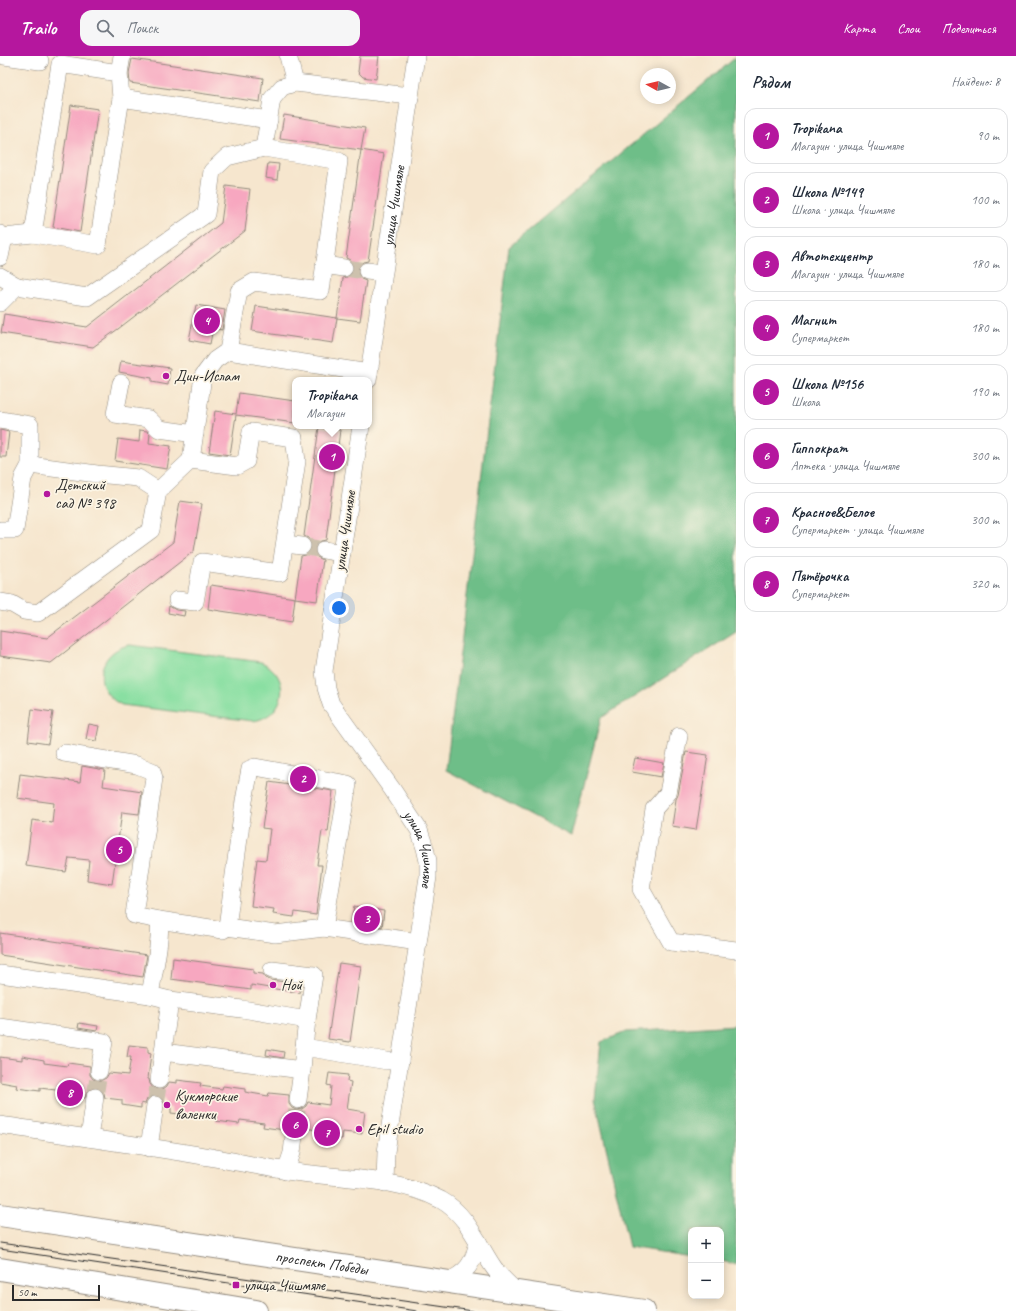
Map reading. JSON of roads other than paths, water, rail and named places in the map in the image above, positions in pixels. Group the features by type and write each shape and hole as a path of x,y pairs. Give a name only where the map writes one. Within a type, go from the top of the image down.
{"main road":[{"name":"проспект Победы","path":"0,1215 644,1311"},
{"path":"0,1269 256,1311"}],"street":[{"path":"0,257 2,236 33,234 98,245 121,98 121,64 60,64 40,59 4,56"},
{"path":"288,56 295,83"},
{"name":"улица Чишмяле","path":"368,376 375,272 410,96 416,56"},
{"path":"33,234 60,64"},
{"path":"264,148 272,98 282,87 295,83 410,96"},
{"path":"121,98 268,120"},
{"path":"0,276 17,286 87,297 206,214 212,171 227,157 264,148 339,161 320,291 254,282 239,291 228,351"},
{"path":"324,265 344,268"},
{"path":"0,303 17,286"},
{"path":"0,602 12,604 24,611 38,613 151,530 158,491 191,460 203,376 215,360 228,351 368,376"},
{"path":"121,383 115,414 149,419 159,428 195,434"},
{"path":"0,420 30,425 30,465 23,478 15,530 0,530"},
{"name":"улица Чишмяле","path":"361,429 324,671 326,688 331,704 392,789 419,830 428,861 428,877 386,1152 384,1183"},
{"path":"177,600 196,602 202,562 280,573 297,461 294,438 251,432 246,461 237,466 191,460"},
{"path":"30,465 138,478 158,491"},
{"path":"285,544 302,546"},
{"path":"324,550 342,553"},
{"path":"678,736 668,793 654,808 641,889 671,942 736,950"},
{"path":"64,753 137,765 152,771 154,778 134,915 223,930 228,927 274,934 324,928 418,942"},
{"path":"228,927 244,801 250,769 255,767 348,784 324,928"},
{"path":"150,995 160,924 159,920"},
{"path":"272,970 314,975 307,1020 298,1100"},
{"path":"0,974 150,995 170,1000 242,1009 307,1020"},
{"path":"159,1080 170,1000"},
{"path":"0,1027 104,1042 99,1071"},
{"path":"304,1047 387,1061 400,1061"},
{"path":"163,1052 302,1070"},
{"path":"89,1138 95,1097"},
{"path":"149,1148 155,1105"},
{"path":"0,1125 89,1138 286,1171 384,1183 410,1188 442,1201 459,1215 469,1226 494,1268 517,1292"},
{"path":"286,1171 292,1153 295,1127"},
{"path":"446,1282 459,1276 472,1261 478,1241"}],"tunnel":[{"path":"344,268 367,271"},
{"path":"302,546 324,550"},
{"path":"95,1097 99,1071"},
{"path":"155,1105 159,1080"},
{"path":"295,1127 298,1100"}],"tram line":[{"path":"0,1243 473,1311"},
{"path":"0,1249 417,1311"}],"place":[{"name":"Магнит","path":"207,321"},
{"name":"Дин-Ислам","path":"166,376"},
{"name":"Tropikana","path":"332,457"},
{"name":"Детский сад № 398","path":"47,494"},
{"name":"Школа №149","path":"303,779"},
{"name":"Школа №156","path":"119,850"},
{"name":"Автотехцентр","path":"367,919"},
{"name":"Ной","path":"273,985"},
{"name":"Пятёрочка","path":"70,1093"},
{"name":"Кукморские валенки","path":"167,1105"},
{"name":"Гиппократ","path":"295,1125"},
{"name":"Epil studio","path":"359,1129"},
{"name":"Красное&Белое","path":"327,1133"},
{"name":"улица Чишмяле","path":"236,1285"}]}
